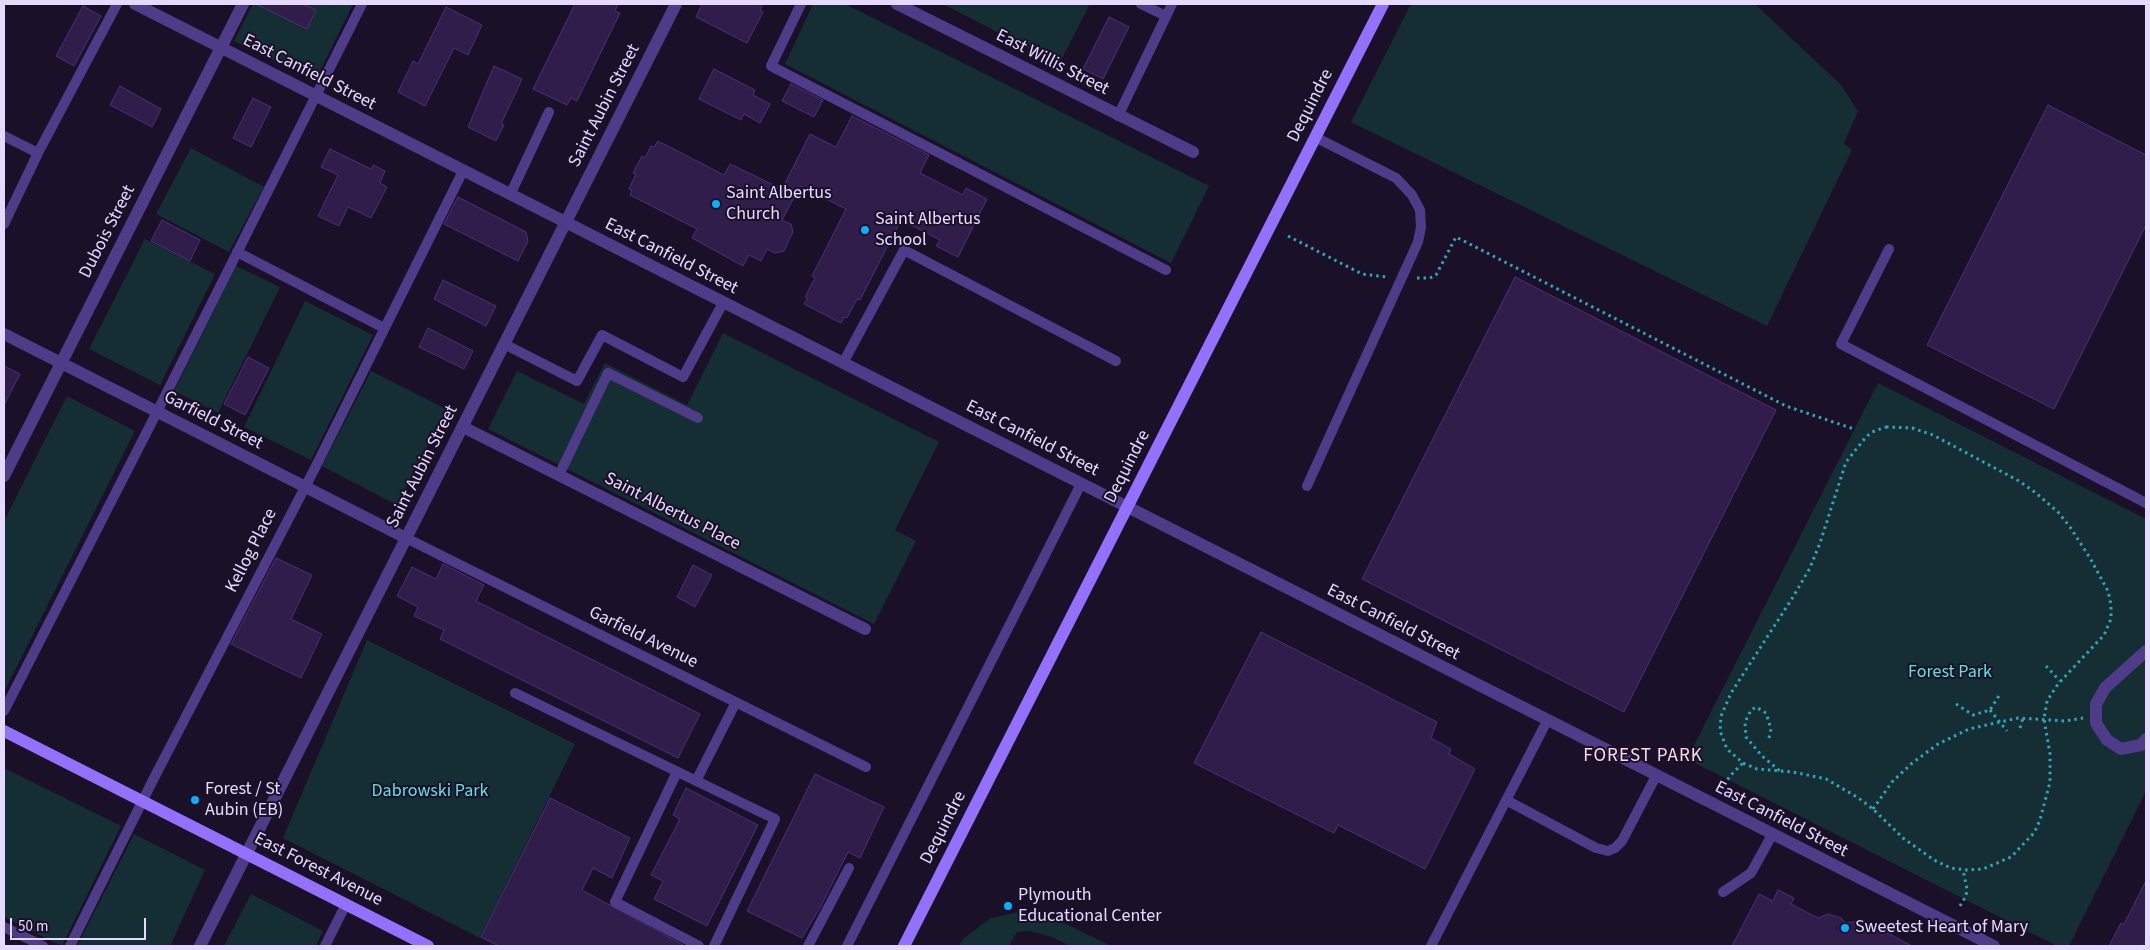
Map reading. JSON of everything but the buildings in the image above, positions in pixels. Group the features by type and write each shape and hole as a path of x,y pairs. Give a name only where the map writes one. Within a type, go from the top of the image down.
{"street":[{"name":"East Canfield Street","path":"135,4 1994,946"},
{"name":"Dubois Street","path":"4,476 243,4"},
{"name":"Saint Aubin Street","path":"200,946 676,4"},
{"name":"East Willis Street","path":"897,4 1193,152"},
{"name":"Dequindre","path":"904,946 1383,4"},
{"name":"Garfield Street","path":"4,334 406,538"},
{"name":"Saint Albertus Place","path":"463,427 865,629"},
{"path":"2146,651 2105,688 2096,704 2096,723 2107,740 2121,749 2141,745 2146,740"},
{"name":"East Forest Avenue","path":"4,731 428,946"}],"lane":[{"path":"4,224 38,153 117,4"},
{"path":"4,711 362,4"},
{"path":"801,4 771,66 1166,270"},
{"path":"1141,4 1166,16"},
{"path":"1118,116 1172,4"},
{"path":"510,195 549,112"},
{"path":"4,136 38,153"},
{"path":"1307,486 1418,242 1421,227 1420,210 1412,195 1396,178 1316,136"},
{"name":"Kellog Place","path":"70,946 142,801 305,487 463,171"},
{"path":"1889,249 1841,344 2146,504"},
{"path":"843,363 904,250 1116,360"},
{"path":"236,252 384,328"},
{"path":"504,344 577,381 602,335 683,377 723,303"},
{"path":"558,475 608,373 698,418"},
{"path":"847,946 1081,484"},
{"name":"Garfield Avenue","path":"406,538 866,767"},
{"path":"515,693 774,819 714,946"},
{"path":"696,781 736,702"},
{"path":"1431,946 1547,721"},
{"path":"677,772 615,902 699,946"},
{"path":"1506,800 1596,848 1608,851 1622,842 1656,776"},
{"path":"1723,892 1751,873 1772,835"},
{"path":"808,946 850,868"},
{"path":"325,946 346,904"},
{"path":"4,926 44,946"}],"path":[{"path":"1288,236 1362,274 1402,278 1430,278 1436,275 1456,237 1786,406 1854,428"},
{"path":"1899,426 1926,432 1962,450 2036,493 2058,512 2070,526 2104,584 2111,605 2111,619 2109,628 2100,641 2060,681 2047,701 2044,719 2050,754 2050,782 2040,820 2034,833 2011,857 1983,868 1963,870 1951,868 1918,851 1873,809 1842,787 1826,779 1757,769 1743,763 1732,756 1722,740 1719,724 1726,701 1810,568 1820,544 1846,462 1866,437 1872,432 1886,427 1899,426"},
{"path":"2046,666 2060,681"},
{"path":"1956,704 1973,715 1990,710 2000,694"},
{"path":"1769,738 1771,729 1766,713 1756,707 1751,710 1745,722 1746,737 1762,756 1781,771"},
{"path":"1990,710 2007,731"},
{"path":"1873,809 1892,782 1911,764 1938,744 1969,729 2023,718 2065,721 2096,715"},
{"path":"2020,728 2023,718"},
{"path":"1724,785 1743,763"},
{"path":"1960,906 1966,896 1967,888 1963,870"}],"green space":[{"path":"253,4 353,4 315,81 234,41"},
{"path":"813,4 845,4 1209,186 1171,263 785,64"},
{"path":"943,4 1090,4 1059,64"},
{"path":"1411,4 1755,4 1841,85 1858,111 1844,143 1852,150 1767,326 1351,122"},
{"path":"191,148 264,187 229,252 156,214"},
{"path":"145,239 215,274 160,385 89,349"},
{"path":"236,266 280,287 218,413 174,391"},
{"path":"305,301 373,335 311,460 244,427"},
{"path":"723,333 939,442 895,530 916,541 874,624 488,429 517,371 584,404 605,363 687,405"},
{"path":"371,371 446,409 397,505 322,466"},
{"name":"Forest Park","path":"1878,383 2146,519 2146,791 2069,946 2057,946 1687,759"},
{"path":"67,396 135,431 4,692 4,521"},
{"name":"Dabrowski Park","path":"367,640 575,744 480,938 283,838"},
{"path":"4,768 121,826 62,946 4,917"},
{"path":"134,834 205,870 170,946 77,946"},
{"path":"251,894 323,931 316,946 224,946"},
{"path":"1023,911 1052,917 1111,946 1070,946 1052,937 1030,931 1017,932 1009,946 959,946 964,938 991,918"}],"place":[{"name":"Saint Albertus Church","path":"716,204"},
{"name":"Saint Albertus School","path":"865,230"},
{"name":"Forest / St Aubin (EB)","path":"195,800"},
{"name":"Plymouth Educational Center","path":"1008,906"},
{"name":"Sweetest Heart of Mary","path":"1845,928"}],"district":[{"name":"FOREST PARK","path":"1643,757"}]}
